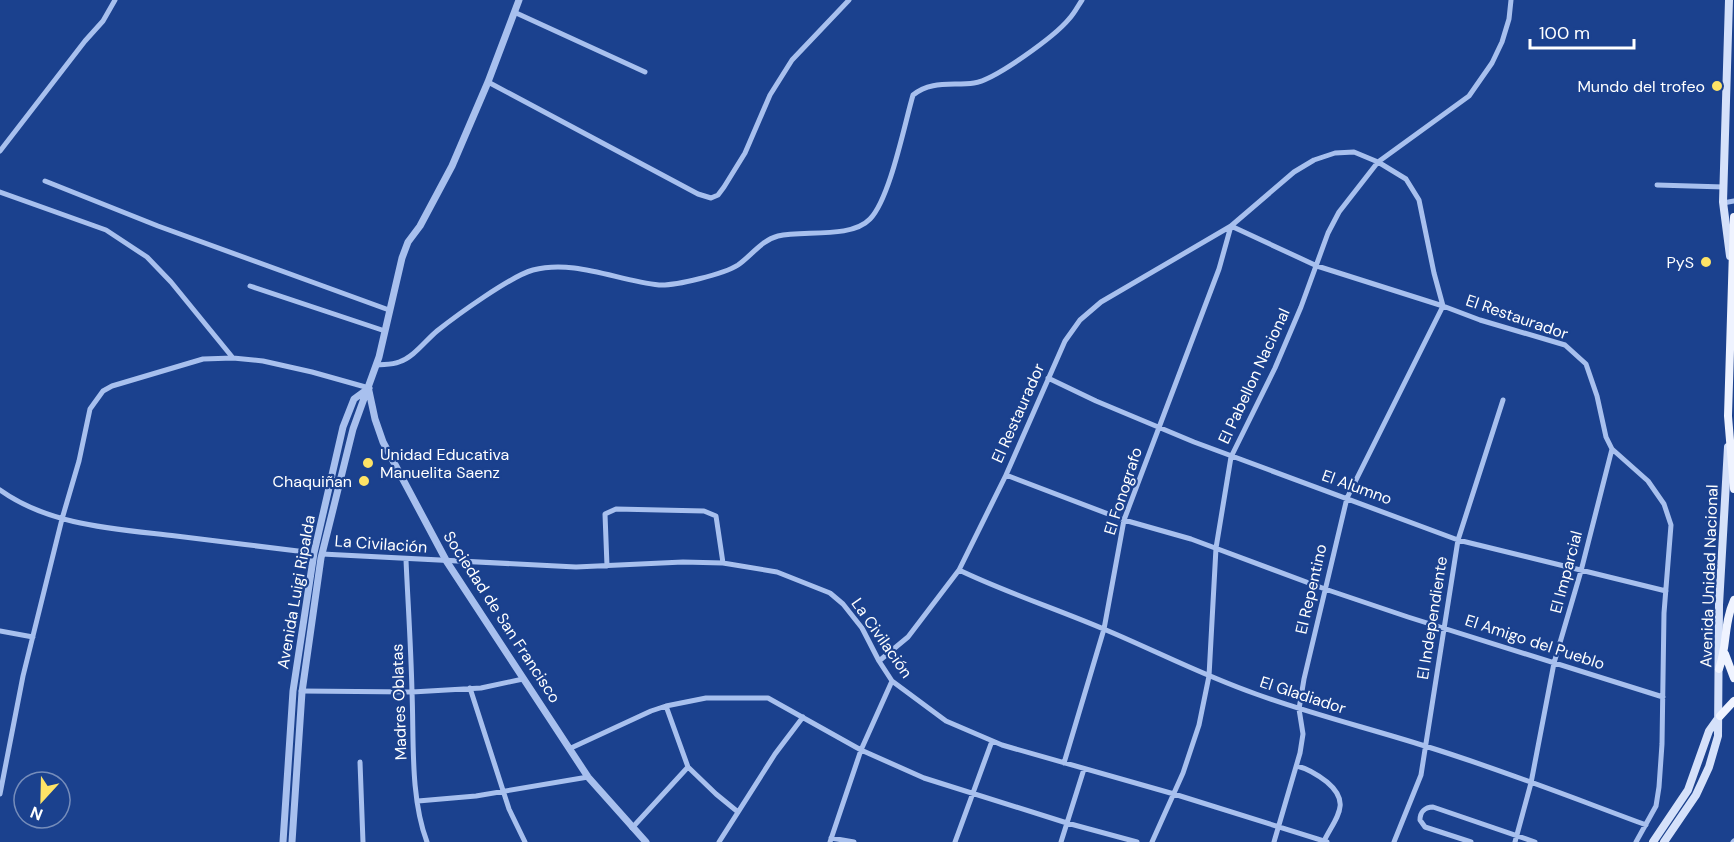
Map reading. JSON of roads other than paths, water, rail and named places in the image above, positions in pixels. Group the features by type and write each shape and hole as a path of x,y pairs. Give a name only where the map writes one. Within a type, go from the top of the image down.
{"main road":[{"path":"1729,0 1723,203 1731,263"},
{"path":"1734,217 1728,437 1734,489"},
{"name":"Avenida Unidad Nacional","path":"1664,842 1703,781 1716,746 1720,716 1719,605 1728,437"},
{"path":"1719,669 1725,654 1727,616 1734,600"},
{"path":"1725,654 1734,678"},
{"path":"1653,842 1688,790 1709,731 1734,700"}],"street":[{"path":"0,152 103,21 115,0"},
{"name":"Avenida Luigi Ripalda","path":"283,842 293,691 318,554 352,429 376,365 396,277 408,243 420,226 452,166 488,82 519,0"},
{"path":"488,82 698,194 711,198 718,195 745,153 770,95 792,60 849,0"},
{"path":"376,365 401,362 460,314 523,273 536,269 562,268 604,272 660,285 679,284 737,265 775,237 800,232 821,234 848,230 869,221 879,206 887,187 913,96 921,89 933,86 977,83 1005,68 1037,46 1069,19 1082,0"},
{"name":"El Pabellon Nacional","path":"1152,842 1183,773 1199,725 1209,676 1216,548 1231,457 1275,368 1317,266 1328,233 1339,212 1378,162 1469,96 1492,63 1502,42 1512,0"},
{"path":"514,12 645,72"},
{"name":"El Restaurador","path":"879,661 908,637 959,570 1006,475 1065,341 1080,320 1101,302 1231,226 1294,172 1314,160 1335,153 1354,152 1378,162 1406,179 1419,200 1443,306 1480,320 1565,345 1586,364 1597,396 1606,437 1612,449 1648,481 1664,504 1671,525 1666,591 1659,787 1656,806 1636,842"},
{"path":"45,181 158,226 389,310"},
{"path":"1657,184 1724,187"},
{"path":"0,192 106,230 147,257 171,282 233,358"},
{"path":"1723,203 1734,201"},
{"path":"1231,226 1317,266 1443,306"},
{"name":"El Fonografo","path":"1064,763 1104,629 1124,520 1219,269 1231,226"},
{"path":"250,285 385,331"},
{"name":"El Repentino","path":"1274,842 1297,766 1303,734 1299,709 1304,679 1347,498 1443,306"},
{"path":"0,794 23,676 62,519 79,461 90,409 103,391 112,386 203,359 233,358 263,361 369,388"},
{"name":"El Alumno","path":"1048,378 1096,401 1231,457 1458,540 1666,591"},
{"name":"Sociedad de San Francisco","path":"369,388 375,419 383,442 447,562 588,777 645,842"},
{"name":"El Independiente","path":"1394,842 1421,775 1458,540 1503,400"},
{"name":"El Imparcial","path":"1515,842 1531,783 1554,663 1581,571 1612,449"},
{"path":"1006,475 1124,520 1216,548"},
{"name":"La Civilación","path":"0,490 32,508 62,519 318,554 576,567 683,562 723,563 777,572 830,593 843,604 862,628 892,681 946,722 992,741 1326,841"},
{"path":"607,566 605,514 616,509 704,511 716,516 723,563"},
{"name":"El Amigo del Pueblo","path":"1216,548 1324,589 1663,697"},
{"name":"Avenida Luigi Ripalda","path":"292,842 302,692 318,554"},
{"name":"Madres Oblatas","path":"406,560 413,752 418,801 427,842"},
{"name":"El Gladiador","path":"959,570 999,589 1180,661 1209,676 1299,709 1426,746 1646,825"},
{"path":"0,631 33,637"},
{"path":"293,691 412,692 470,688 523,679"},
{"path":"854,842 830,840 861,750 892,681"},
{"path":"470,688 503,791 525,842"},
{"path":"571,748 666,706 706,698 768,698 861,750 924,778 1067,823 1137,842"},
{"path":"666,706 688,767 738,812"},
{"path":"719,842 775,754 803,717"},
{"path":"956,842 992,741"},
{"path":"360,762 363,842"},
{"path":"1297,766 1317,774 1336,790 1341,800 1340,808 1326,841"},
{"path":"632,828 688,767"},
{"path":"1061,842 1084,769"},
{"path":"418,801 476,796 588,777"},
{"path":"1471,842 1425,828 1420,820 1422,811 1433,807 1535,842"}],"place":[{"name":"Mundo del trofeo","path":"1717,86"},
{"name":"PyS","path":"1706,262"},
{"name":"Unidad Educativa Manuelita Saenz","path":"368,463"},
{"name":"Chaquiñan","path":"364,481"}]}
